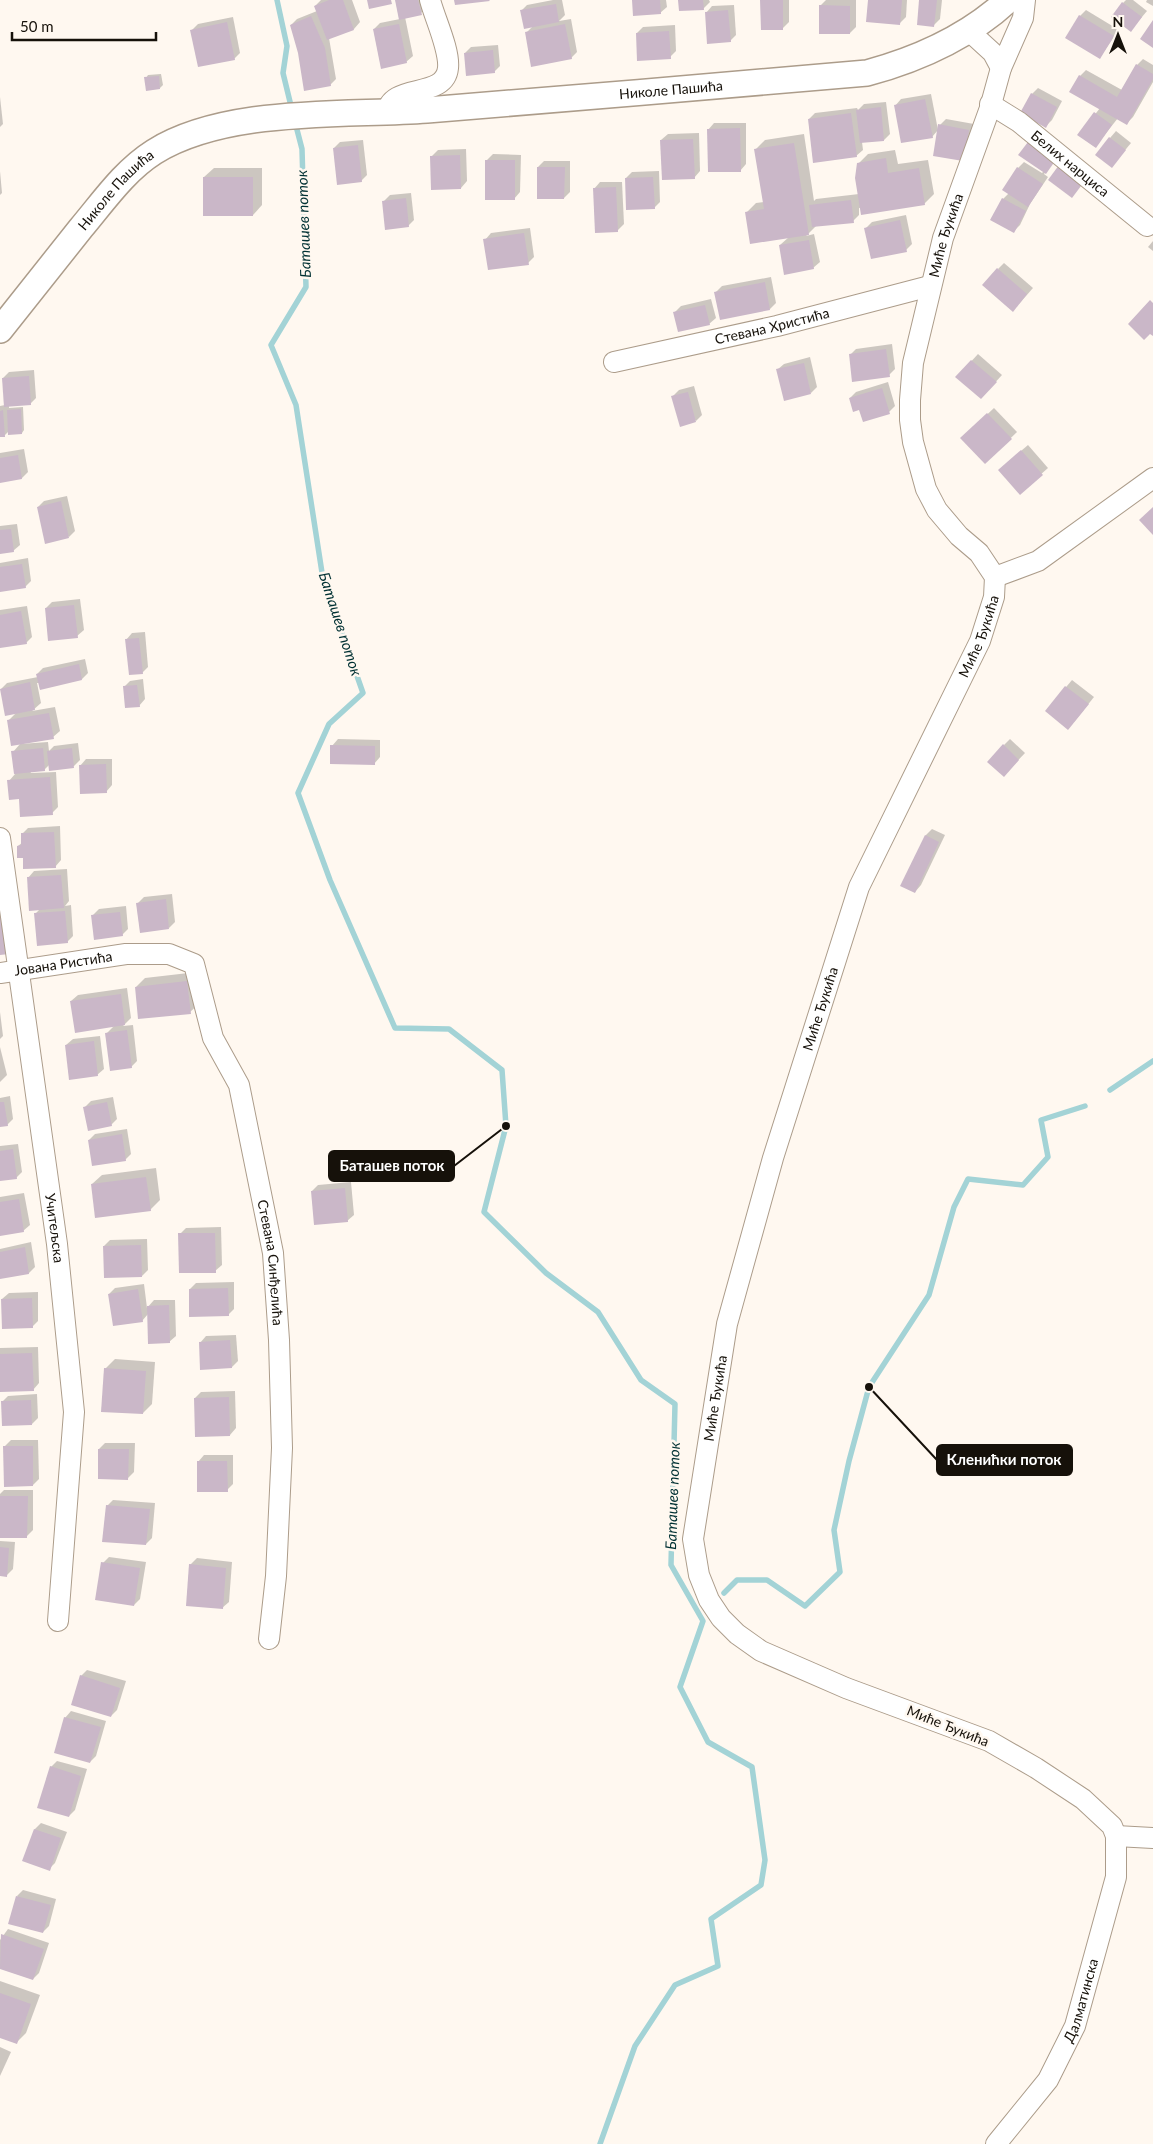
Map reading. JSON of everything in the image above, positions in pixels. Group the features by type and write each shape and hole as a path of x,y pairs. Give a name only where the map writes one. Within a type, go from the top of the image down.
{"street":[{"path":"387,113 394,99 438,84 446,75 448,63 430,0"},
{"name":"Николе Пашића","path":"0,330 110,193 137,165 174,142 199,132 277,118 387,113 614,96 867,73 899,65 932,51 969,30 1008,0"},
{"name":"Миће Ђукића","path":"1025,0 1023,18 1001,68 943,238 930,286 912,372 910,420 918,468 937,510 959,536 978,553 995,577 994,597 980,641 859,887 773,1158 727,1324 693,1539 699,1575 709,1600 721,1618 737,1634 762,1651 846,1688 989,1741 1036,1768 1083,1800 1112,1826 1116,1836"},
{"path":"969,30 993,52 1001,68"},
{"name":"Белих нарциса","path":"990,104 1019,122 1148,226"},
{"name":"Стевана Христића","path":"614,362 776,326 930,286"},
{"path":"995,577 1038,561 1153,478"},
{"name":"Учитељска","path":"0,838 9,971 57,1244 74,1412 58,1621"},
{"name":"Јована Ристића","path":"9,971 126,954"},
{"name":"Стевана Синђелића","path":"126,954 169,954 194,964 213,1038 239,1085 241,1094 273,1253 279,1340 282,1439 280,1512 269,1639"},
{"path":"1116,1836 1153,1838"},
{"name":"Далматинска","path":"996,2144 1048,2080 1075,2026 1116,1877 1116,1836"}],"building":[{"path":"329,0 343,0 354,30 327,40 314,6"},
{"path":"367,0 391,0 392,4 369,9"},
{"path":"395,0 418,0 422,15 399,20"},
{"path":"454,0 489,0 490,1 455,5"},
{"path":"632,0 660,0 661,14 633,16"},
{"path":"678,0 703,0 704,10 679,11"},
{"path":"760,0 783,0 783,30 761,30"},
{"path":"868,0 902,0 900,25 866,22"},
{"path":"919,0 937,0 934,27 917,25"},
{"path":"1122,2 1142,17 1131,32 1111,17"},
{"path":"556,4 559,22 524,29 520,10"},
{"path":"819,5 850,6 850,34 819,34"},
{"path":"728,10 731,42 707,44 705,12"},
{"path":"1079,15 1114,36 1100,59 1065,38"},
{"path":"311,16 325,48 331,86 304,91 298,53 290,25"},
{"path":"1153,20 1153,48 1140,39"},
{"path":"227,22 235,60 198,67 190,30"},
{"path":"399,24 407,63 381,69 373,29"},
{"path":"565,24 572,59 531,67 525,32"},
{"path":"669,31 671,59 637,61 636,33"},
{"path":"493,50 495,73 466,76 464,53"},
{"path":"1136,64 1153,74 1153,79 1127,125 1069,92 1079,75 1117,97"},
{"path":"159,76 160,89 146,91 144,77"},
{"path":"1031,93 1057,107 1046,128 1020,113"},
{"path":"925,99 933,138 901,143 894,105"},
{"path":"881,107 884,141 860,143 856,110"},
{"path":"1094,112 1112,125 1096,148 1077,135"},
{"path":"851,113 857,157 813,163 808,119"},
{"path":"938,124 969,130 963,161 933,156"},
{"path":"740,128 741,172 708,172 707,129"},
{"path":"1109,137 1126,150 1112,168 1095,155"},
{"path":"693,139 695,179 662,180 660,140"},
{"path":"1028,142 1055,161 1046,174 1018,155"},
{"path":"794,143 809,235 750,244 745,212 764,209 754,149"},
{"path":"358,145 362,182 337,185 333,148"},
{"path":"460,155 461,189 431,190 430,156"},
{"path":"886,158 888,173 919,168 925,205 861,215 855,178 857,163"},
{"path":"485,160 515,160 515,200 485,200"},
{"path":"1059,165 1084,182 1072,198 1048,180"},
{"path":"537,167 565,167 564,199 537,199"},
{"path":"1017,167 1043,184 1028,207 1002,190"},
{"path":"203,177 253,177 253,216 203,216"},
{"path":"653,177 655,209 626,210 625,178"},
{"path":"616,187 618,232 595,233 593,188"},
{"path":"406,198 409,227 385,230 382,201"},
{"path":"1002,198 1026,211 1014,233 990,220"},
{"path":"851,200 854,223 812,227 809,205"},
{"path":"900,220 907,252 871,259 864,228"},
{"path":"524,233 529,265 488,270 483,239"},
{"path":"809,240 814,269 784,275 779,245"},
{"path":"997,268 1027,294 1013,312 982,285"},
{"path":"765,282 770,310 720,320 714,292"},
{"path":"1150,300 1153,303 1153,336 1150,334 1144,340 1128,324"},
{"path":"705,305 710,325 678,332 673,312"},
{"path":"886,349 890,377 852,382 849,354"},
{"path":"971,360 997,382 981,399 955,377"},
{"path":"804,363 811,394 784,401 776,369"},
{"path":"29,376 31,405 4,407 2,378"},
{"path":"882,388 890,414 863,422 859,410 853,412 849,398"},
{"path":"688,392 696,422 680,427 671,396"},
{"path":"21,409 22,434 8,435 7,410"},
{"path":"3,410 5,437 0,437 0,411"},
{"path":"987,413 1012,439 985,464 960,438"},
{"path":"1021,450 1043,475 1020,495 998,470"},
{"path":"18,455 22,479 0,483 0,458"},
{"path":"61,501 69,538 45,544 37,507"},
{"path":"1153,507 1153,535 1139,520"},
{"path":"11,529 14,552 0,554 0,530"},
{"path":"22,564 26,588 0,592 0,567"},
{"path":"74,605 78,638 48,641 45,608"},
{"path":"21,611 27,644 0,648 0,615"},
{"path":"139,638 143,674 129,675 125,639"},
{"path":"79,664 82,680 40,690 36,674"},
{"path":"30,682 35,710 5,716 0,689"},
{"path":"137,685 140,707 125,708 123,686"},
{"path":"1065,686 1089,704 1068,730 1045,711"},
{"path":"49,713 54,739 11,746 7,720"},
{"path":"1003,744 1019,760 1004,777 987,762"},
{"path":"330,745 375,746 375,765 330,764"},
{"path":"43,748 45,771 14,774 11,751"},
{"path":"72,748 74,768 49,771 47,751"},
{"path":"106,764 107,793 80,794 79,765"},
{"path":"50,777 53,815 20,817 19,799 9,800 7,780"},
{"path":"54,832 56,868 23,869 23,858 17,858 17,846 21,845 21,833"},
{"path":"925,835 939,842 915,893 900,886"},
{"path":"61,875 64,908 29,911 27,877"},
{"path":"166,899 169,929 140,933 136,903"},
{"path":"65,911 68,943 37,946 34,913"},
{"path":"120,912 123,936 94,940 91,915"},
{"path":"0,915 3,915 9,954 0,955"},
{"path":"187,981 191,1014 138,1019 135,987"},
{"path":"121,994 125,1025 75,1033 70,1001"},
{"path":"127,1030 132,1068 110,1071 105,1033"},
{"path":"94,1041 98,1076 69,1080 65,1045"},
{"path":"0,1102 4,1102 8,1126 0,1127"},
{"path":"107,1102 112,1126 88,1131 83,1107"},
{"path":"122,1134 126,1161 92,1166 88,1140"},
{"path":"13,1149 17,1179 0,1181 0,1151"},
{"path":"146,1177 151,1211 95,1218 91,1184"},
{"path":"345,1188 348,1222 314,1225 311,1191"},
{"path":"19,1199 24,1232 0,1236 0,1202"},
{"path":"178,1233 215,1233 216,1273 179,1273"},
{"path":"141,1245 142,1277 104,1278 103,1246"},
{"path":"25,1247 29,1274 0,1279 0,1252"},
{"path":"228,1288 229,1316 189,1317 189,1289"},
{"path":"138,1289 143,1322 113,1326 108,1294"},
{"path":"32,1298 33,1328 2,1329 1,1299"},
{"path":"169,1305 170,1343 148,1344 147,1306"},
{"path":"230,1340 232,1368 200,1370 199,1342"},
{"path":"32,1353 34,1391 0,1392 0,1354"},
{"path":"104,1368 146,1371 143,1414 101,1412"},
{"path":"229,1397 230,1436 195,1437 194,1398"},
{"path":"31,1400 32,1425 2,1426 1,1401"},
{"path":"3,1446 33,1446 33,1486 4,1487"},
{"path":"98,1449 129,1449 128,1480 98,1479"},
{"path":"197,1461 227,1461 228,1492 197,1492"},
{"path":"0,1496 28,1496 27,1538 0,1538"},
{"path":"106,1505 150,1509 146,1545 102,1542"},
{"path":"0,1547 9,1548 7,1577 0,1576"},
{"path":"101,1562 140,1568 134,1606 95,1600"},
{"path":"189,1564 226,1568 223,1609 186,1606"},
{"path":"80,1675 120,1688 111,1717 71,1705"},
{"path":"64,1717 101,1727 90,1763 54,1753"},
{"path":"50,1766 81,1776 69,1817 37,1808"},
{"path":"34,1829 61,1838 50,1871 22,1861"},
{"path":"16,1896 51,1905 43,1933 8,1924"},
{"path":"1,1934 44,1949 33,1980 0,1969"},
{"path":"0,1993 31,2004 17,2044 0,2038"}],"waterway":[{"name":"Баташев поток","path":"277,0 287,46 283,73 292,110"},
{"name":"Баташев поток","path":"295,122 302,149 306,287 271,345 296,405 323,579 363,693 329,724 298,793 330,880 395,1028 449,1029 502,1070 506,1126 484,1212 546,1273 598,1312 641,1380 675,1404 671,1565 703,1621 680,1687 708,1742 752,1767 765,1860 761,1885 711,1919 718,1966 675,1985 635,2046 600,2144"},
{"path":"1110,1090 1153,1061"},
{"path":"724,1593 737,1580 767,1580 805,1606 840,1572 834,1530 849,1461 869,1387 929,1295 954,1207 968,1179 1023,1185 1048,1157 1041,1120 1085,1106"}],"place":[{"name":"Баташев поток","path":"506,1126"},
{"name":"Кленићки поток","path":"869,1387"}]}
